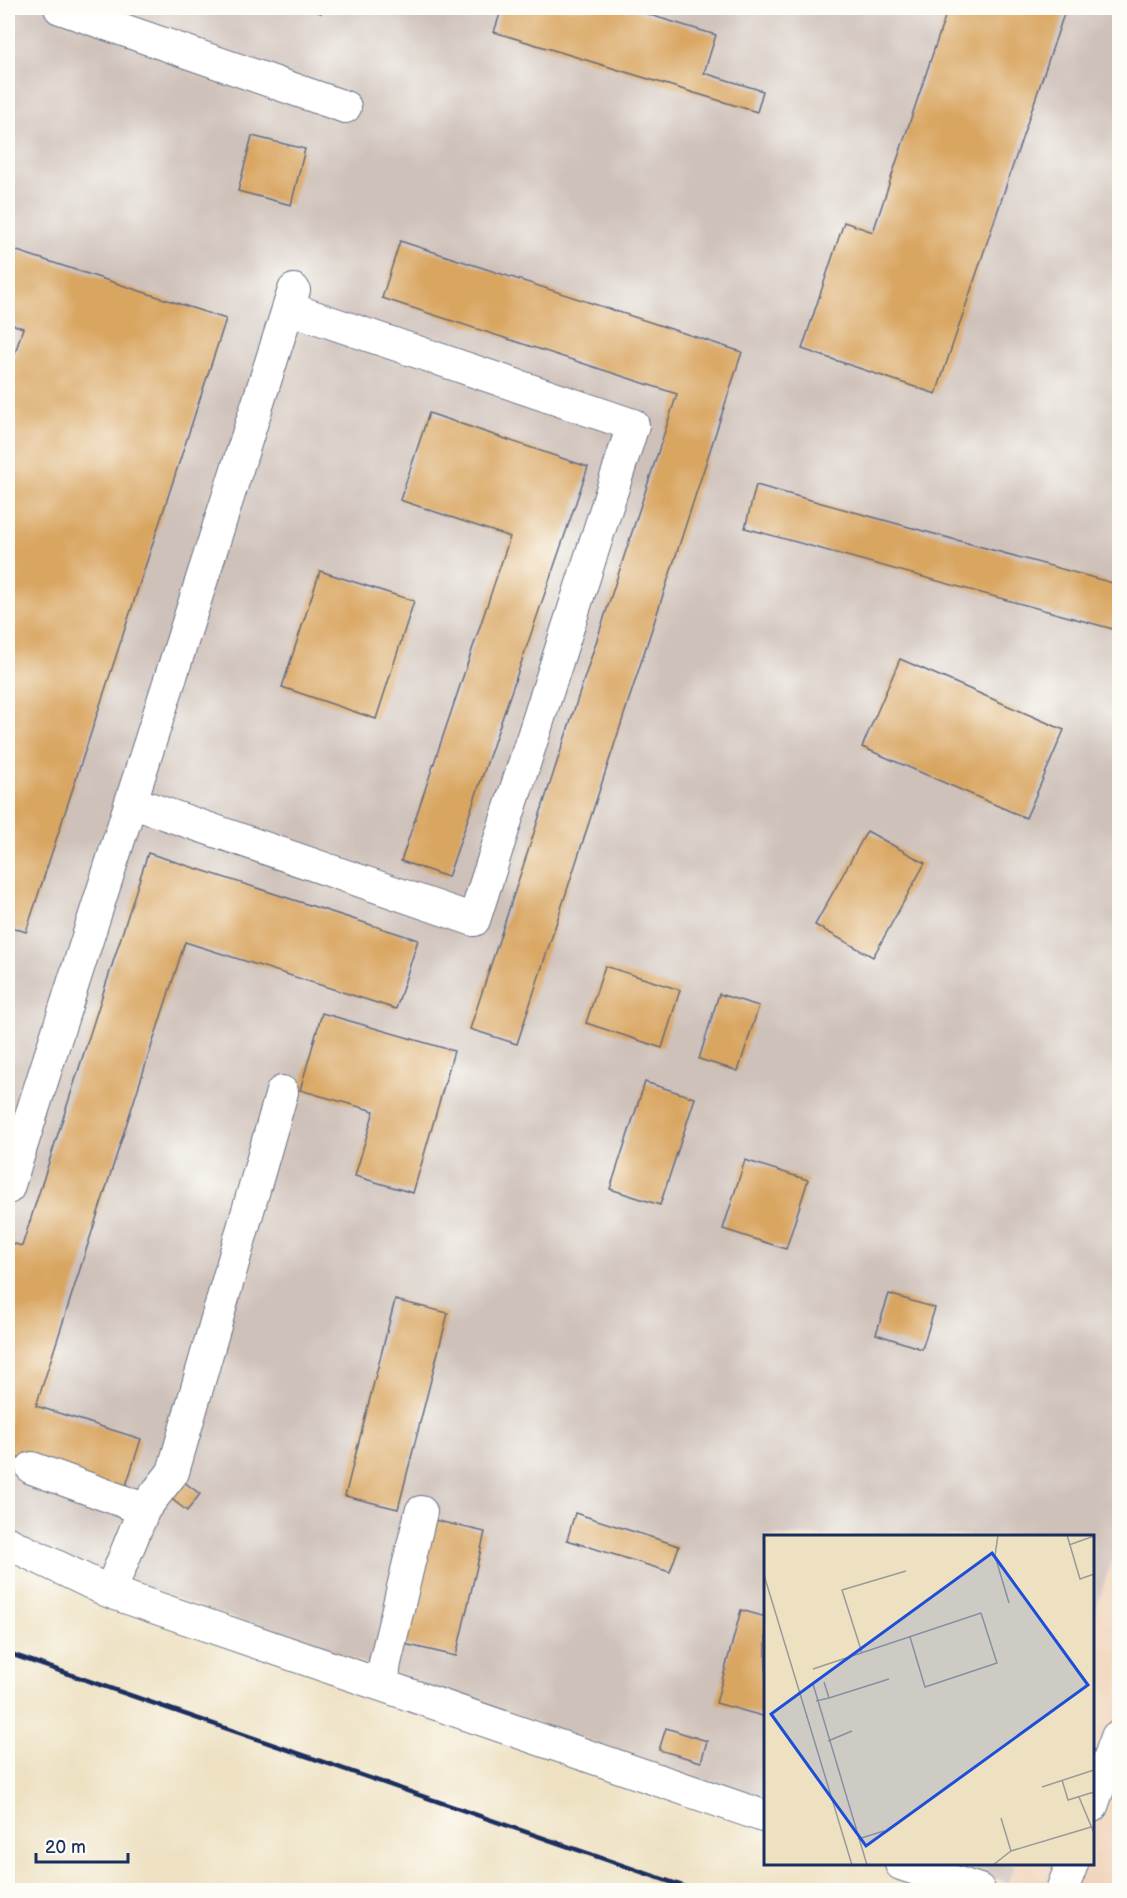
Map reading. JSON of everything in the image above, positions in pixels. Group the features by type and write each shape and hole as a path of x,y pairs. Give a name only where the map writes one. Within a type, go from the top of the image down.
{"lane":[{"path":"60,8 345,107"},
{"path":"8,1188 16,1134 131,802 291,299 633,425 474,920 131,802"},
{"path":"110,1592 144,1509 173,1472 282,1092"},
{"path":"32,1468 144,1509"},
{"path":"382,1685 385,1663 421,1512"},
{"path":"8,1543 110,1592 764,1817"},
{"path":"1094,1801 1118,1737"},
{"path":"907,1865 979,1890"},
{"path":"1062,1890 1071,1865"}],"shaded area":[{"path":"8,8 1119,8 1119,1564 1111,1562 1094,1616 1094,1535 764,1535 764,1802 8,1540 8,1295 42,1184 8,1290"},
{"path":"1111,1561 1119,1564 1119,1890 1033,1890 1008,1883 1014,1865 1094,1865 1094,1616"},
{"path":"954,1865 1014,1865 1008,1883"}],"building":[{"path":"305,8 323,8 321,13"},
{"path":"502,8 627,8 716,35 704,73 763,91 757,112 494,32"},
{"path":"948,8 1066,8 936,394 802,349 844,222 873,232"},
{"path":"252,136 305,149 291,205 238,191"},
{"path":"400,241 742,352 517,1044 470,1029 677,394 382,298"},
{"path":"8,248 226,319 26,932 8,926 8,375 23,328 8,323"},
{"path":"429,413 588,467 448,877 401,861 510,537 400,500"},
{"path":"756,485 1120,585 1120,631 745,528"},
{"path":"320,571 414,601 376,719 282,687"},
{"path":"900,659 1064,730 1026,818 862,747"},
{"path":"867,831 925,863 873,957 815,925"},
{"path":"148,853 418,940 396,1009 185,942 36,1406 141,1439 124,1492 8,1455 8,1290 11,1279 8,1278 8,1242 22,1246"},
{"path":"605,966 680,990 662,1048 586,1023"},
{"path":"719,994 759,1006 738,1071 699,1059"},
{"path":"322,1013 454,1051 413,1193 355,1176 374,1111 300,1090"},
{"path":"645,1082 695,1098 660,1205 610,1189"},
{"path":"745,1160 808,1180 786,1249 723,1229"},
{"path":"889,1294 935,1308 922,1349 876,1334"},
{"path":"395,1300 448,1313 398,1509 345,1496"},
{"path":"180,1479 200,1494 187,1511 168,1496"},
{"path":"575,1513 679,1546 670,1572 567,1540"},
{"path":"434,1520 485,1532 456,1656 404,1644"},
{"path":"741,1610 764,1616 764,1716 716,1703"},
{"path":"666,1728 707,1741 701,1762 659,1750"}],"railway":[{"path":"8,1653 694,1890"}]}
